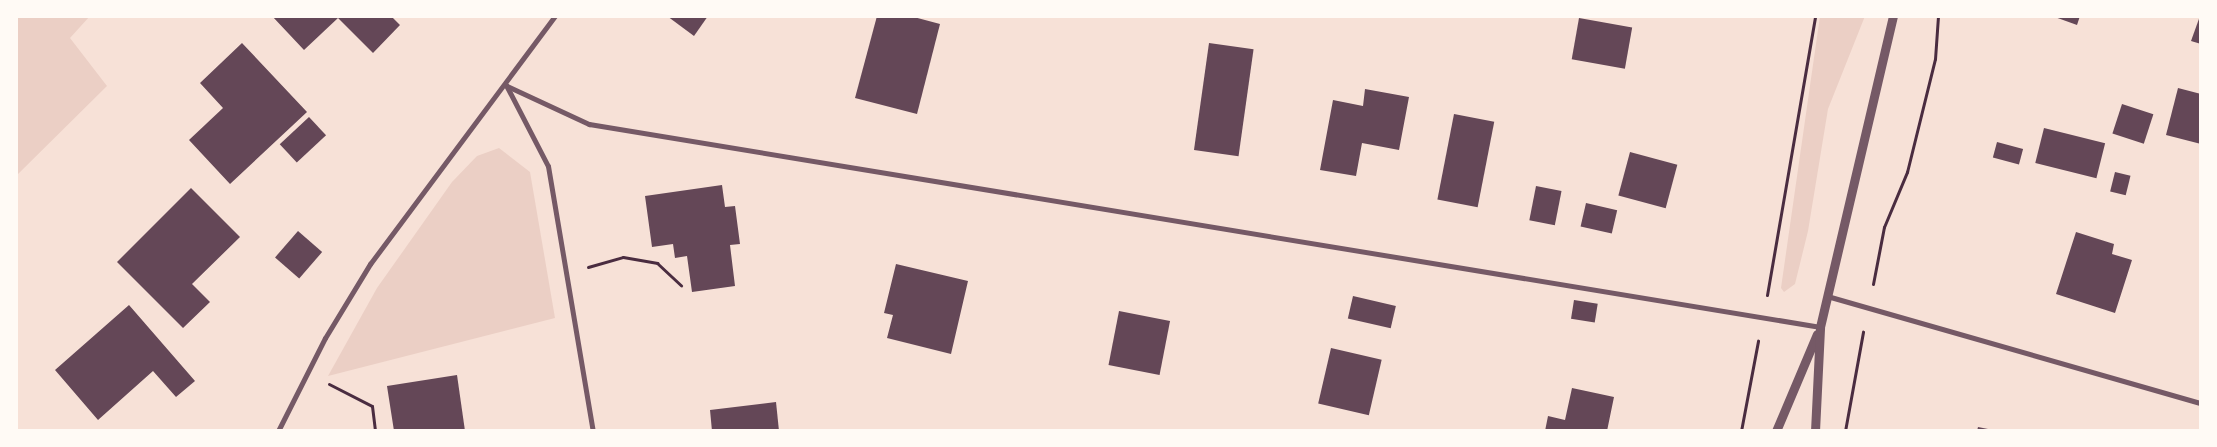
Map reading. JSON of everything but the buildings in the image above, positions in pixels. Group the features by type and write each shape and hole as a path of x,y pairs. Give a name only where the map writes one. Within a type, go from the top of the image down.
{"street":[{"path":"278,431 306,373 370,264 555,16"},
{"path":"1815,431 1820,327 1894,16"},
{"path":"506,84 548,166 593,431"},
{"path":"506,84 589,124 1820,327"},
{"path":"1827,296 2201,403"},
{"path":"1776,431 1820,327"}],"path":[{"path":"1741,431 1763,317 1815,16"},
{"path":"1845,431 1884,227 1907,172 1935,60 1938,16"},
{"path":"566,273 623,257 656,263 681,285"},
{"path":"306,373 372,406 375,431"}],"shaded area":[{"path":"16,16 90,16 70,38 107,86 16,176"},
{"path":"1820,16 1865,16 1828,109 1808,231 1795,284 1784,292 1781,288"},
{"path":"499,148 530,172 555,318 328,376 377,288 452,182 477,156"}]}
